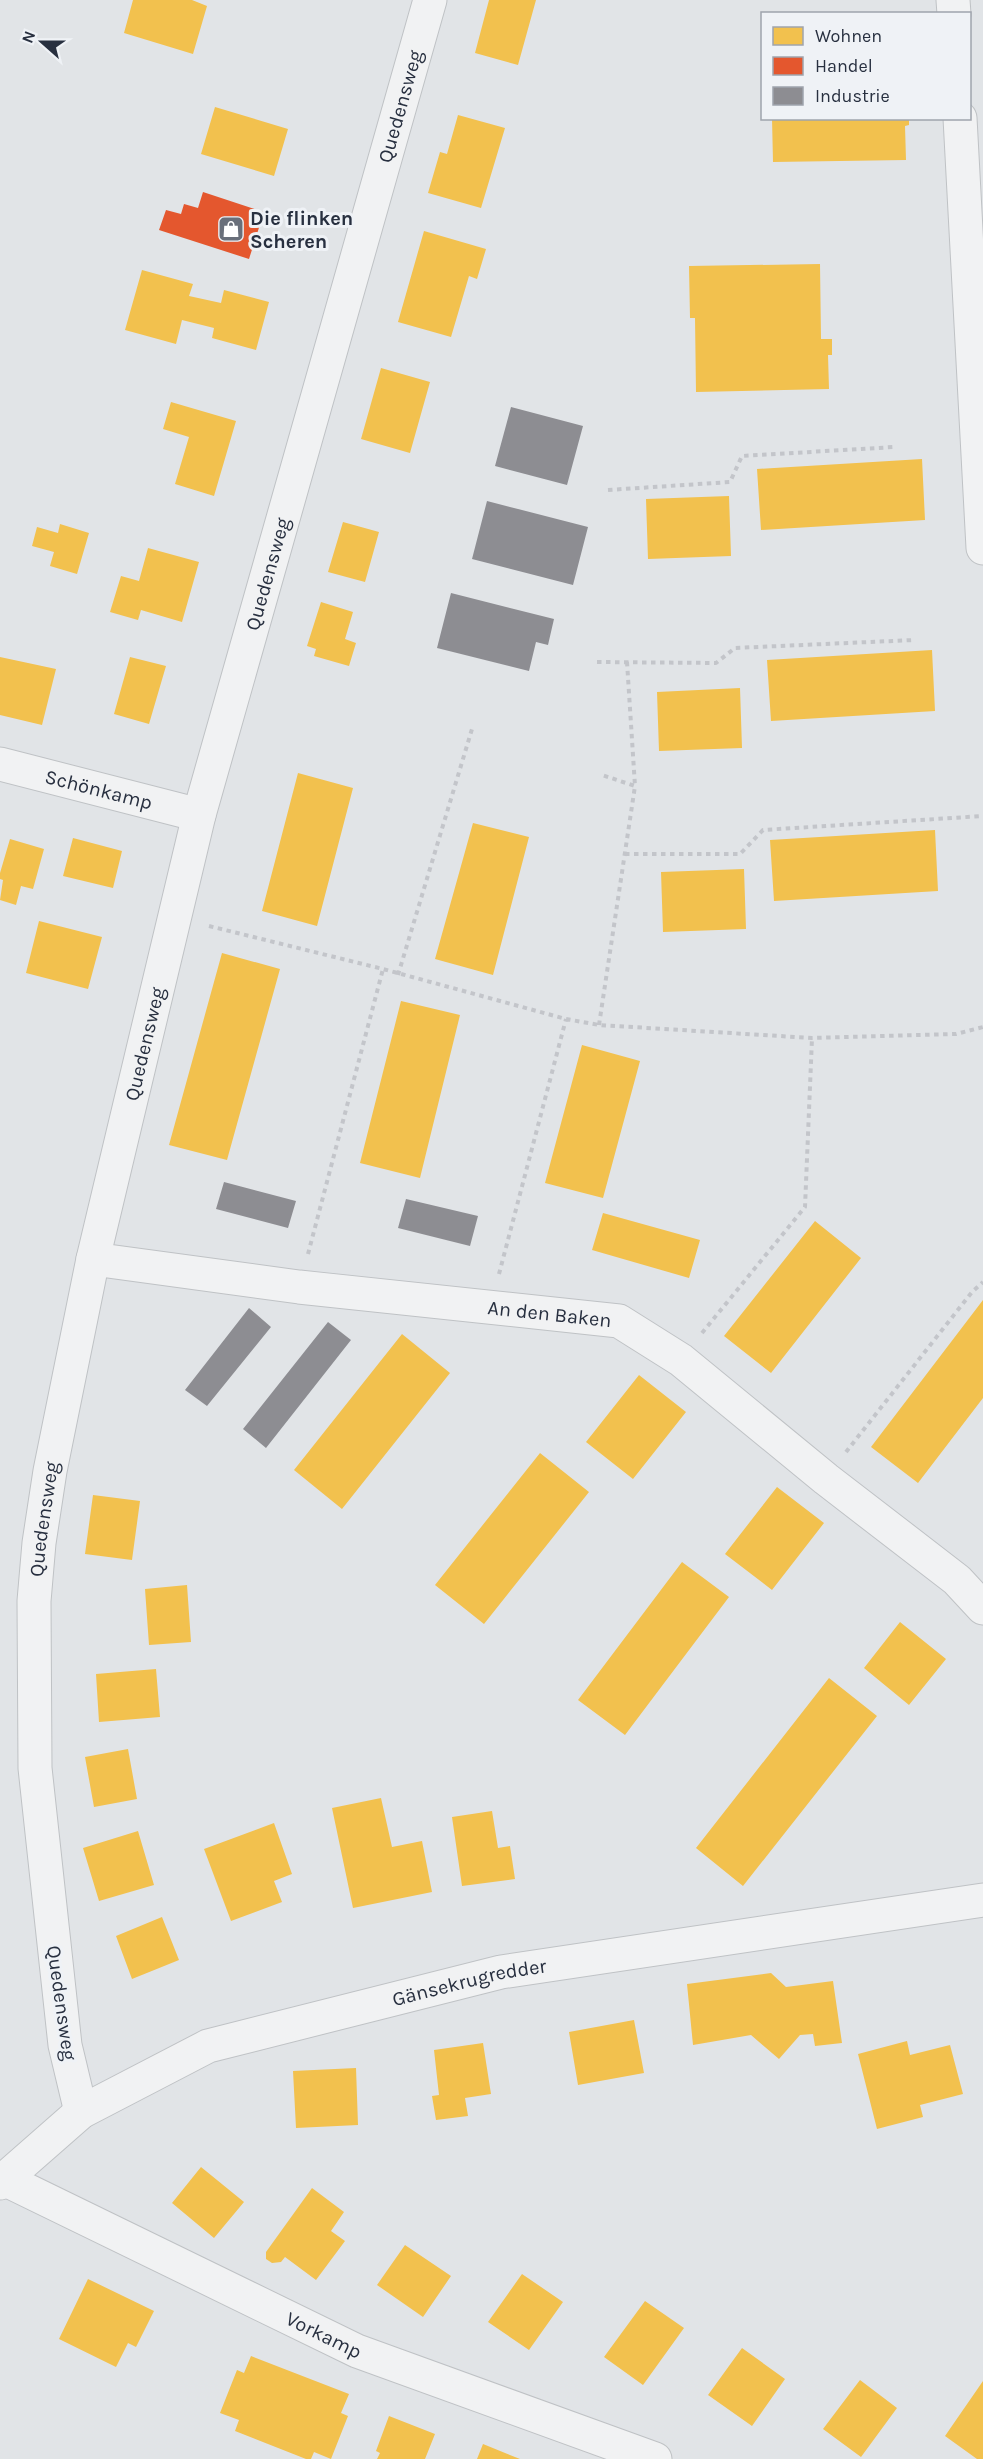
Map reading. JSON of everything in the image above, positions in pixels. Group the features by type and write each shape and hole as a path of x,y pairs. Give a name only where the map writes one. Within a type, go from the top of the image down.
{"street":[{"name":"Quedensweg","path":"81,2112 65,2045 35,1768 33,1635 39,1543 50,1471 93,1258 199,815 430,0"},
{"path":"960,120 983,548"},
{"name":"Schönkamp","path":"0,764 199,815"},
{"name":"An den Baken","path":"93,1258 299,1287 619,1321 681,1360 826,1479 957,1580 983,1608"},
{"name":"Gänsekrugredder","path":"2,2181 81,2112 208,2046 501,1971 983,1900"},
{"name":"Vorkamp","path":"2,2181 357,2351 655,2459"}],"path":[{"path":"608,490 730,482 742,456 894,447"},
{"path":"597,662 716,663 735,648 914,640"},
{"path":"599,1025 635,786 627,662"},
{"path":"398,975 472,729"},
{"path":"602,775 635,786"},
{"path":"625,854 740,854 763,830 983,816"},
{"path":"176,918 383,969 398,975 566,1019 599,1025 812,1038 956,1034 983,1027"},
{"path":"299,1287 383,969"},
{"path":"491,1307 566,1019"},
{"path":"681,1360 805,1207 812,1038"},
{"path":"826,1479 972,1292 983,1282"}],"building: Wohnen":[{"path":"133,0 192,0 207,6 193,54 124,33"},
{"path":"489,0 536,0 518,65 475,53"},
{"path":"215,107 288,129 274,176 201,154"},
{"path":"458,115 505,128 481,208 428,193 440,152 447,154"},
{"path":"772,120 909,120 909,125 905,126 906,160 773,162"},
{"path":"424,231 486,249 477,279 469,276 451,337 398,322"},
{"path":"820,264 821,339 832,339 832,355 828,355 829,389 696,392 695,318 690,318 689,266"},
{"path":"142,270 193,284 189,296 221,303 224,290 269,302 256,350 212,338 214,328 182,320 176,344 125,330"},
{"path":"381,368 430,382 410,453 361,439"},
{"path":"171,402 236,421 214,496 175,484 189,437 163,429"},
{"path":"922,459 925,520 761,530 757,469"},
{"path":"729,496 731,556 648,559 646,499"},
{"path":"343,522 379,532 365,582 328,572"},
{"path":"60,524 89,533 77,574 50,566 54,552 32,546 37,527 58,533"},
{"path":"148,548 199,562 182,622 141,610 138,620 110,612 121,576 139,581"},
{"path":"321,602 353,612 345,639 356,643 349,666 314,656 316,649 307,646"},
{"path":"932,650 935,711 771,721 767,660"},
{"path":"0,657 56,669 42,725 0,715"},
{"path":"130,657 166,666 149,724 114,714"},
{"path":"740,688 742,748 659,751 657,692"},
{"path":"298,773 353,788 317,926 262,911"},
{"path":"473,823 529,837 493,975 435,959"},
{"path":"935,830 938,891 774,901 770,840"},
{"path":"73,838 122,851 113,888 63,876"},
{"path":"10,839 44,849 33,889 21,886 16,905 0,900 3,880 0,879 0,873"},
{"path":"744,869 746,929 663,932 661,872"},
{"path":"39,921 102,937 88,989 26,973"},
{"path":"222,953 280,969 227,1160 169,1145"},
{"path":"401,1001 460,1015 420,1178 360,1163"},
{"path":"582,1045 640,1061 603,1198 545,1183"},
{"path":"603,1213 700,1240 689,1278 592,1250"},
{"path":"815,1221 861,1258 771,1373 724,1336"},
{"path":"983,1300 983,1398 918,1483 871,1447"},
{"path":"402,1334 450,1373 342,1509 294,1470"},
{"path":"639,1375 686,1412 633,1479 586,1442"},
{"path":"540,1453 589,1492 484,1624 435,1585"},
{"path":"777,1487 824,1523 772,1590 725,1554"},
{"path":"93,1495 140,1501 132,1560 85,1554"},
{"path":"682,1562 729,1597 625,1735 578,1700"},
{"path":"187,1585 191,1642 149,1645 145,1589"},
{"path":"900,1622 946,1659 909,1705 864,1668"},
{"path":"156,1669 160,1717 99,1722 96,1674"},
{"path":"829,1678 877,1716 743,1886 696,1848"},
{"path":"128,1749 137,1799 94,1807 85,1757"},
{"path":"381,1798 392,1847 422,1841 432,1892 353,1908 332,1808"},
{"path":"492,1811 498,1848 510,1846 515,1879 462,1886 452,1817"},
{"path":"274,1823 292,1874 274,1881 282,1902 231,1921 204,1849"},
{"path":"138,1831 154,1885 99,1901 83,1848"},
{"path":"162,1917 179,1960 132,1979 116,1936"},
{"path":"771,1973 786,1987 833,1981 842,2043 815,2046 813,2034 800,2035 779,2059 751,2035 693,2045 687,1984"},
{"path":"634,2020 644,2073 578,2085 569,2032"},
{"path":"907,2041 910,2055 950,2045 963,2094 920,2105 923,2117 877,2129 858,2054"},
{"path":"483,2043 491,2094 465,2098 468,2116 436,2120 432,2096 439,2095 434,2050"},
{"path":"356,2068 358,2125 296,2128 293,2071"},
{"path":"201,2167 244,2202 214,2238 172,2203"},
{"path":"312,2188 344,2212 331,2231 345,2241 316,2280 285,2257 281,2262 272,2263 266,2259 266,2252"},
{"path":"405,2245 451,2276 423,2317 377,2285"},
{"path":"522,2274 563,2302 529,2350 488,2322"},
{"path":"88,2279 154,2311 136,2347 128,2343 116,2367 59,2339"},
{"path":"645,2301 684,2328 643,2385 604,2357"},
{"path":"742,2348 785,2379 752,2426 708,2395"},
{"path":"251,2356 349,2394 341,2413 348,2416 331,2459 314,2452 311,2459 306,2459 235,2431 239,2420 220,2413 237,2370 244,2373"},
{"path":"860,2380 897,2408 861,2457 823,2429"},
{"path":"983,2381 983,2459 977,2459 945,2436"},
{"path":"389,2416 435,2434 425,2459 377,2459 380,2453 376,2451"},
{"path":"483,2444 520,2459 477,2459"}],"building: Handel":[{"path":"203,192 264,212 249,259 159,230 166,210 181,214 184,204 198,208"}],"building: Industrie":[{"path":"511,407 583,426 567,485 495,466"},
{"path":"487,501 588,527 573,585 472,559"},
{"path":"451,593 554,619 548,645 536,642 529,671 437,648"},
{"path":"224,1182 296,1201 288,1228 216,1209"},
{"path":"406,1199 478,1216 470,1246 398,1228"},
{"path":"249,1308 271,1327 207,1406 185,1390"},
{"path":"328,1322 351,1340 266,1448 243,1429"}],"place":[{"name":"Die flinken Scheren","path":"231,229"}]}
